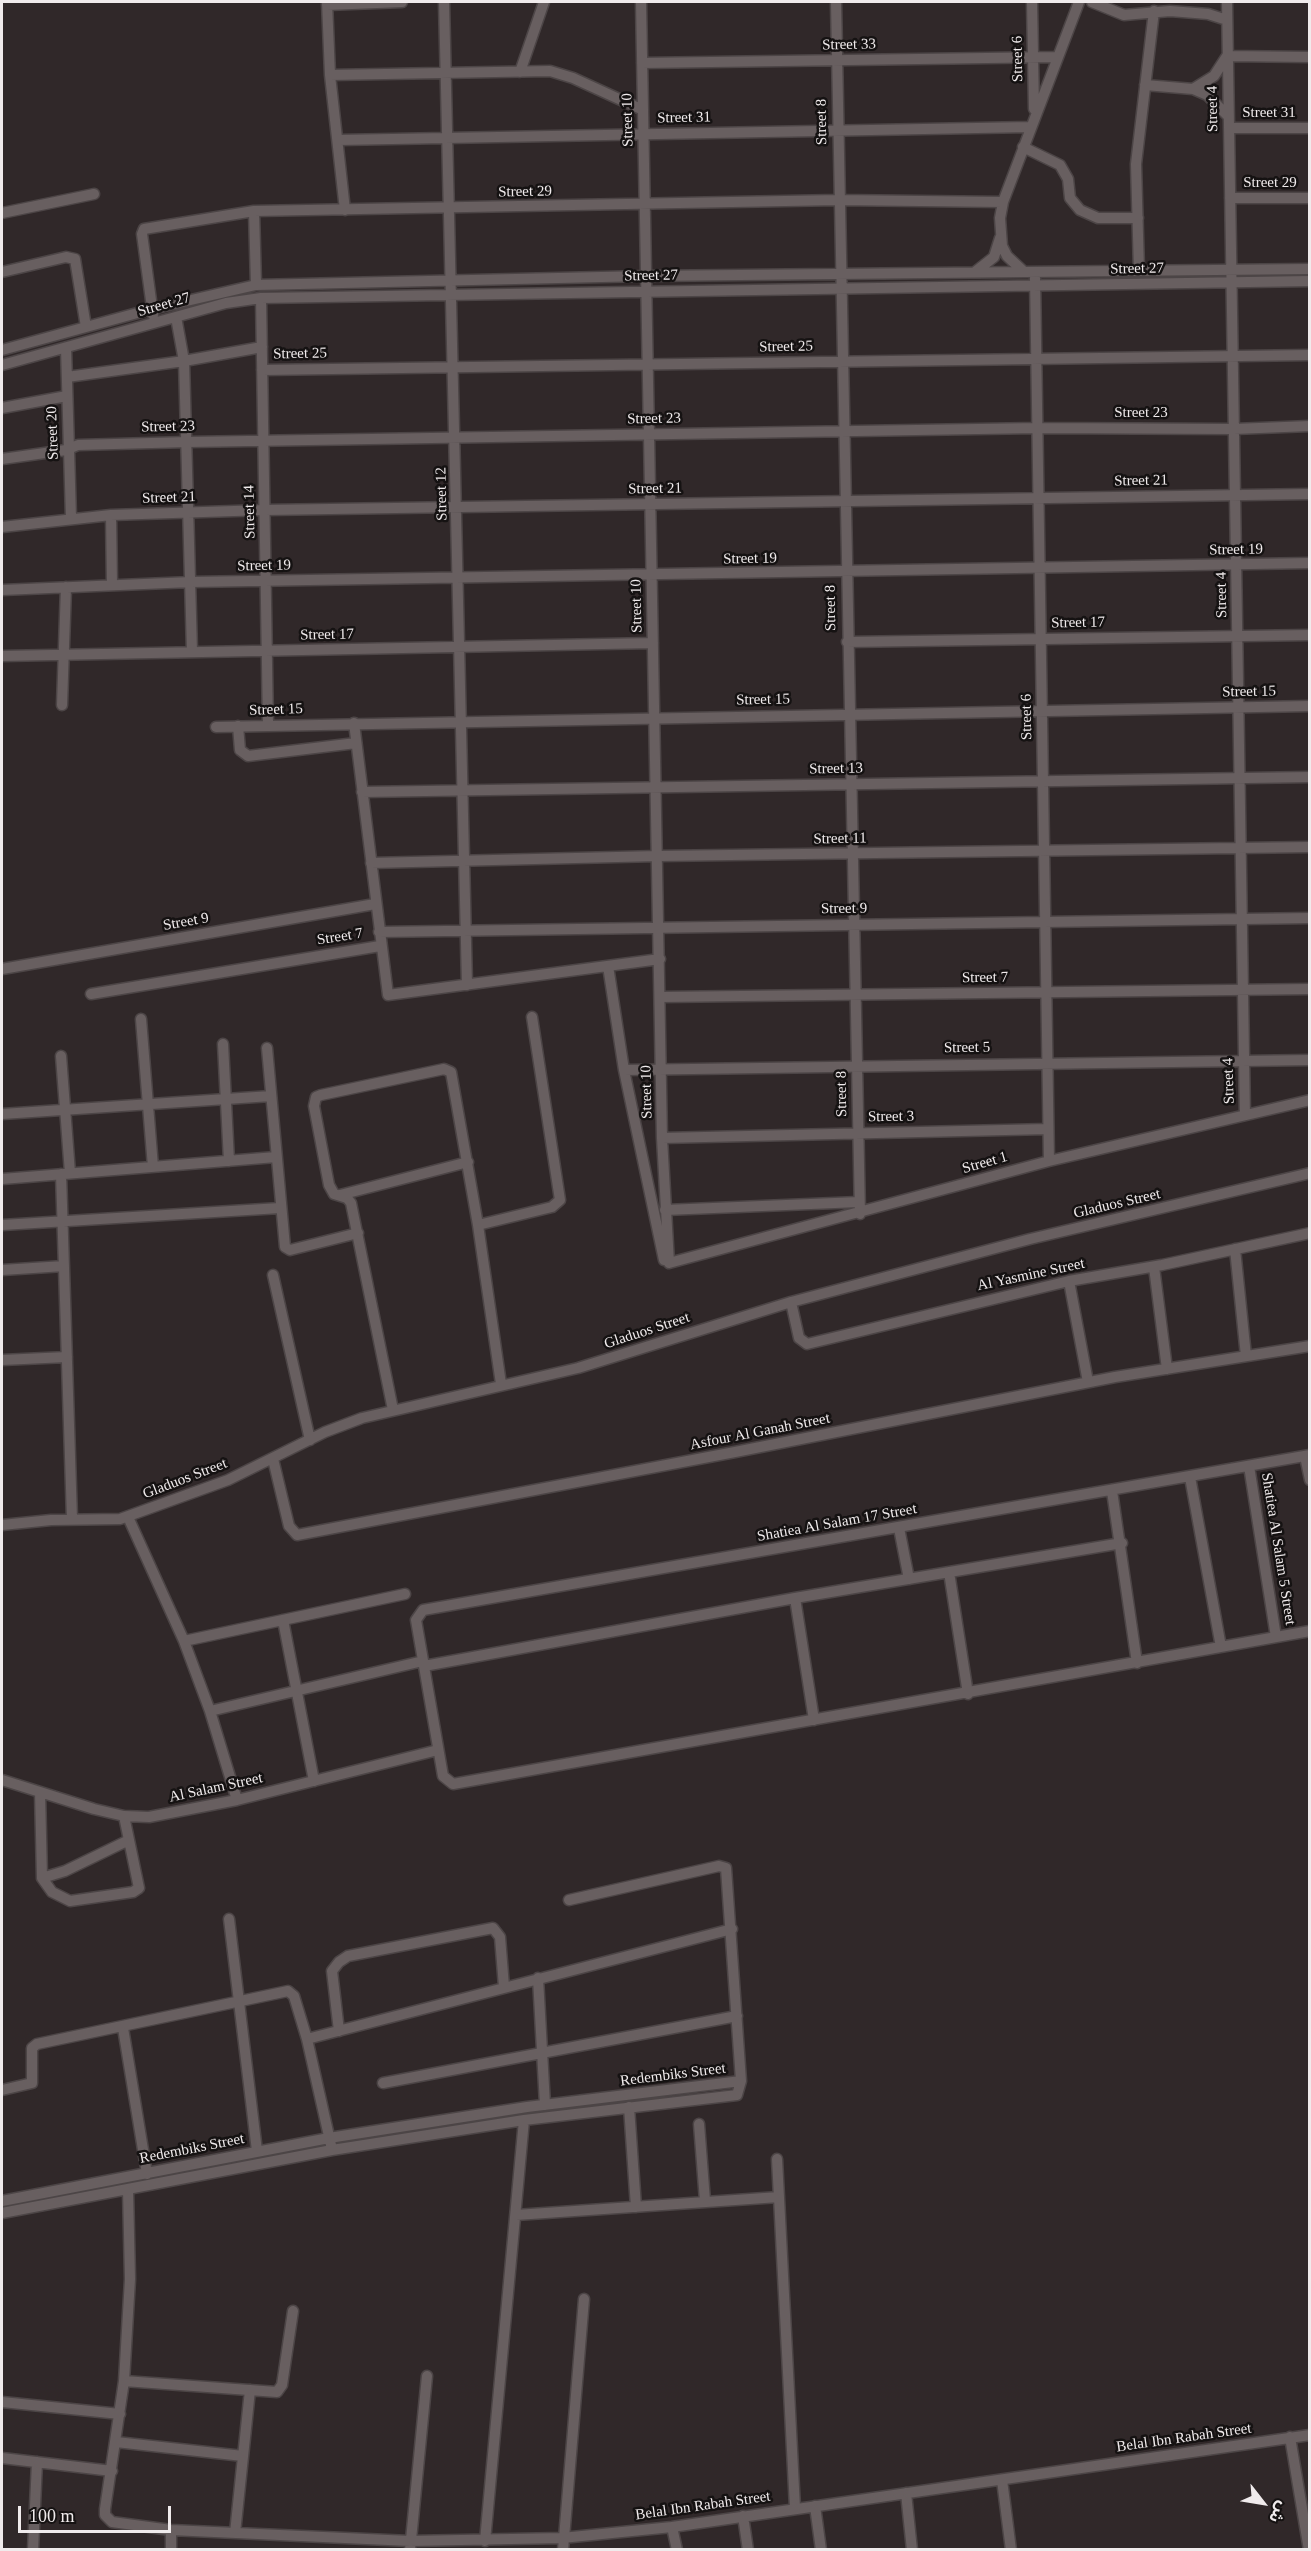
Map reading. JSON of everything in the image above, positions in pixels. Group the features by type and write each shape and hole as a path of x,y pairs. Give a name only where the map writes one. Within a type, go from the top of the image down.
{"street":[{"path":"345,210 330,75 327,3 402,2"},
{"name":"Street 12","path":"444,2 467,985"},
{"path":"520,72 544,2"},
{"name":"Street 10","path":"641,2 662,1138 669,1263"},
{"name":"Street 8","path":"836,2 842,431 860,1214"},
{"name":"Street 6","path":"1032,2 1032,122"},
{"path":"975,272 994,257 1001,235 1003,202 1056,57 1079,2"},
{"path":"1092,2 1124,15 1154,11 1208,14 1227,20"},
{"name":"Street 4","path":"1227,2 1245,1116"},
{"path":"1139,271 1136,164 1154,11"},
{"name":"Street 33","path":"642,63 1056,57"},
{"path":"1193,89 1214,76 1227,57 1310,57"},
{"path":"330,75 550,71 565,75 643,111"},
{"path":"1145,85 1193,89 1207,95 1228,116"},
{"name":"Street 31","path":"339,140 837,131 1032,122"},
{"name":"Street 31","path":"1229,128 1310,128"},
{"path":"1023,147 1059,165 1068,179 1070,198 1080,210 1098,218 1138,218"},
{"path":"2,213 94,194"},
{"name":"Street 29","path":"1230,198 1310,198"},
{"name":"Street 29","path":"154,323 142,234 144,229 254,212 838,200 1003,202"},
{"path":"254,212 256,285"},
{"path":"1001,235 1007,256 1023,272"},
{"path":"2,272 66,257 75,259 86,327"},
{"name":"Street 27","path":"2,365 226,303 261,298 1036,285 1231,277 1310,269"},
{"name":"Street 27","path":"2,348 256,285 645,276 1139,271 1310,281"},
{"name":"Street 6","path":"1035,272 1049,1161"},
{"name":"Street 14","path":"261,298 268,725"},
{"path":"176,317 184,361 188,442 192,652"},
{"name":"Street 25","path":"67,377 184,361 262,347"},
{"name":"Street 20","path":"66,348 71,518"},
{"name":"Street 25","path":"262,370 1310,355"},
{"path":"2,408 67,396"},
{"name":"Street 23","path":"2,459 62,451 69,447 188,442 1038,428 1234,429 1310,426"},
{"name":"Street 21","path":"2,527 111,515 265,510 1310,494"},
{"path":"111,515 112,585"},
{"name":"Street 19","path":"2,590 191,582 1310,564"},
{"path":"62,705 66,587"},
{"name":"Street 17","path":"847,642 1310,635"},
{"name":"Street 17","path":"2,656 653,643"},
{"name":"Street 15","path":"216,727 462,720 1310,706"},
{"path":"354,723 380,946"},
{"path":"238,726 240,750 248,756 356,743"},
{"name":"Street 13","path":"362,792 1310,777"},
{"name":"Street 11","path":"370,864 658,856 1310,847"},
{"name":"Street 9","path":"2,969 375,904"},
{"name":"Street 9","path":"379,932 1310,918"},
{"name":"Street 7","path":"91,994 380,946 388,995 660,959"},
{"name":"Street 10","path":"608,966 624,1070 663,1257 669,1263"},
{"name":"Street 7","path":"661,997 1310,989"},
{"path":"478,1225 552,1208 560,1200 532,1017"},
{"path":"141,1019 153,1167"},
{"path":"223,1044 229,1161"},
{"path":"267,1048 282,1240 285,1247 290,1250 358,1233"},
{"path":"61,1056 65,1109 62,1221 72,1518"},
{"name":"Street 5","path":"624,1070 1048,1062 1310,1060"},
{"path":"393,1410 351,1203 331,1191 314,1106 316,1097 321,1095 448,1070 454,1079 501,1384"},
{"path":"2,1114 271,1096"},
{"name":"Street 1","path":"669,1263 860,1214 1049,1161 1310,1100"},
{"name":"Street 3","path":"662,1138 1048,1129"},
{"path":"2,1179 276,1157"},
{"path":"340,1196 468,1162"},
{"name":"Gladuos Street","path":"2,1525 72,1518 106,1521 128,1517 228,1480 310,1440 362,1418 578,1368 791,1302 1030,1239 1310,1173"},
{"path":"665,1210 859,1202"},
{"path":"2,1225 280,1208"},
{"name":"Al Yasmine Street","path":"791,1302 799,1338 807,1344 1070,1281 1154,1267 1310,1233"},
{"path":"1234,1249 1246,1356"},
{"path":"2,1270 64,1266"},
{"path":"1154,1267 1167,1369"},
{"path":"273,1275 310,1440"},
{"path":"1070,1281 1088,1382"},
{"name":"Asfour Al Ganah Street","path":"273,1459 289,1526 297,1535 1088,1382 1310,1346"},
{"path":"2,1360 67,1357"},
{"path":"1307,1456 1310,1480"},
{"name":"Shatiea Al Salam 17 Street","path":"1307,1456 423,1610 416,1620 443,1776 453,1784 968,1694 1310,1631"},
{"name":"Shatiea Al Salam 5 Street","path":"1249,1466 1276,1637"},
{"path":"1190,1477 1221,1647"},
{"path":"1113,1491 1137,1663"},
{"path":"128,1517 184,1641 210,1712 237,1800"},
{"path":"898,1528 909,1579"},
{"path":"210,1712 423,1664 1122,1543"},
{"path":"949,1572 968,1694"},
{"path":"184,1641 405,1594"},
{"path":"795,1598 814,1720"},
{"path":"283,1620 314,1781"},
{"name":"Al Salam Street","path":"2,1780 124,1816 149,1817 237,1800 438,1750"},
{"path":"40,1792 42,1878 52,1892 70,1901 136,1891 140,1884 124,1816"},
{"path":"42,1878 65,1871 129,1840"},
{"path":"569,1899 723,1867 727,1871 741,2081"},
{"path":"229,1919 257,2151"},
{"path":"339,2031 332,1971 348,1956 493,1928 501,1941 504,1987"},
{"path":"307,2039 732,1929"},
{"path":"538,1978 545,2105"},
{"path":"2,2090 32,2083 32,2048 34,2045 290,1992 294,1995 307,2039 331,2144"},
{"path":"383,2083 737,2016"},
{"path":"123,2028 147,2174"},
{"name":"Redembiks Street","path":"2,2201 257,2151 331,2144 628,2107 731,2097 738,2093 741,2081 545,2105 331,2144 128,2190 2,2213"},
{"path":"628,2107 636,2207"},
{"path":"485,2541 524,2120"},
{"path":"699,2124 705,2201"},
{"path":"777,2159 795,2508"},
{"path":"2,2458 112,2471 124,2381 130,2279 128,2190"},
{"path":"516,2215 779,2197"},
{"path":"563,2544 584,2299"},
{"path":"124,2381 277,2392 281,2389 293,2311"},
{"path":"410,2545 427,2376"},
{"path":"235,2532 250,2390"},
{"path":"2,2402 120,2414"},
{"name":"Belal Ibn Rabah Street","path":"112,2471 105,2509 108,2519 112,2522 171,2530 235,2532 339,2544 410,2545 485,2541 563,2544 795,2508 1310,2434"},
{"path":"1290,2437 1310,2550"},
{"path":"116,2442 243,2456"},
{"path":"33,2550 37,2462"},
{"path":"1002,2480 1011,2550"},
{"path":"906,2493 912,2550"},
{"path":"815,2506 821,2550"},
{"path":"743,2516 748,2550"},
{"path":"672,2527 677,2550"},
{"path":"171,2530 171,2550"}]}
